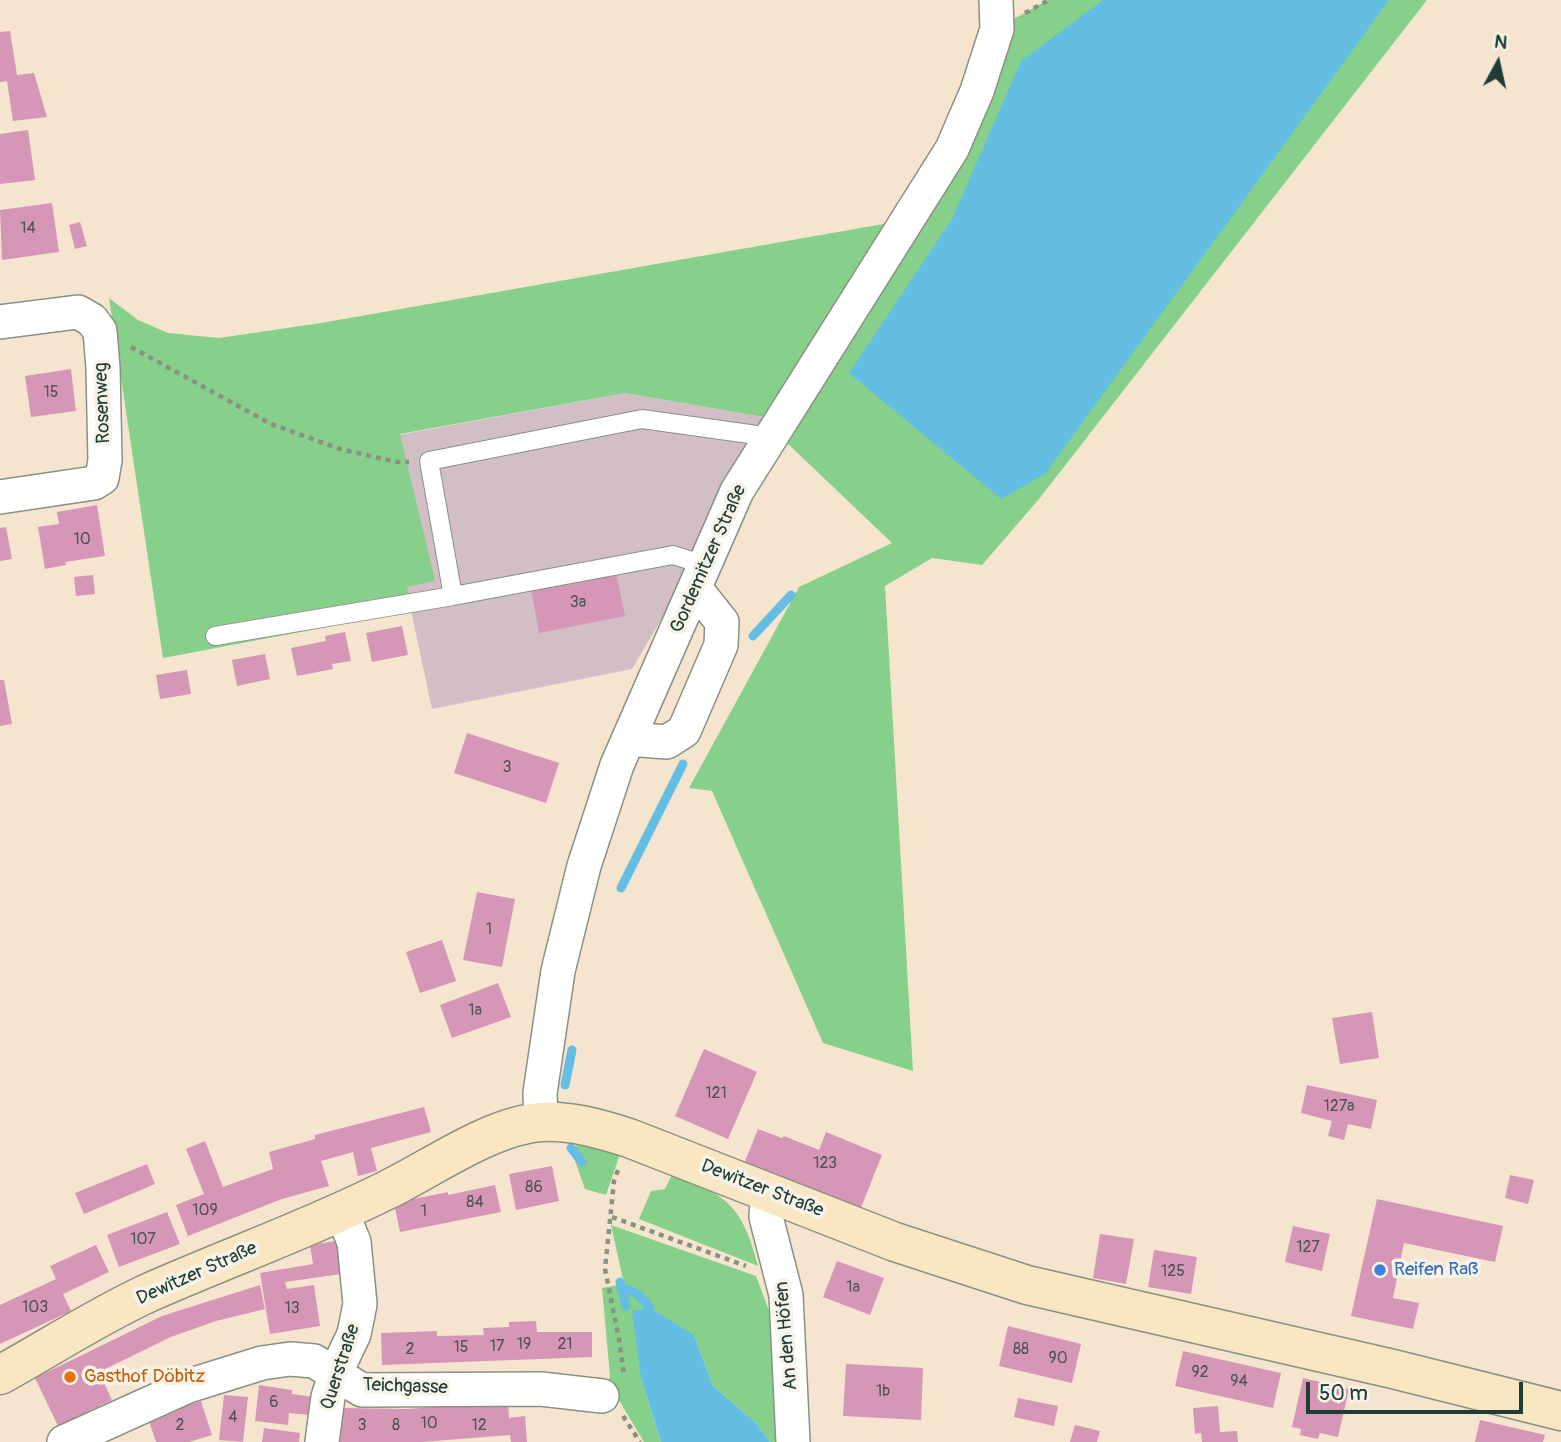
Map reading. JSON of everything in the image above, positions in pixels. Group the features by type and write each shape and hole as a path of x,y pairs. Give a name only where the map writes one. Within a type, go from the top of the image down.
{"street":[{"name":"Gordemitzer Straße","path":"541,1122 540,1093 558,971 584,866 617,765 737,491 951,149 977,91 997,29 996,0"},
{"path":"0,322 78,312 92,320 100,331"},
{"name":"Rosenweg","path":"0,497 94,483 102,478 104,434 100,331"},
{"path":"629,739 667,742 684,731 721,645 723,622 700,576"},
{"name":"Dewitzer Straße","path":"0,1375 146,1294 388,1190 449,1156 498,1133 541,1122 600,1129 629,1138 895,1242 1027,1285 1393,1369 1561,1411"},
{"name":"An den Höfen","path":"768,1191 766,1217 786,1295 793,1442"},
{"name":"Querstraße","path":"322,1442 328,1396 354,1335 360,1304 354,1242 341,1211"},
{"name":"Teichgasse","path":"64,1442 188,1386 262,1363 290,1359 314,1361 362,1390 541,1389 617,1396"}],"lane":[{"path":"453,596 429,461 642,419 771,437"},
{"path":"215,636 673,555 700,576"}],"path":[{"path":"100,331 271,424 340,449 385,460 429,461"},
{"path":"618,1168 614,1181 605,1269 619,1339 617,1396 626,1421"},
{"path":"612,1217 727,1261 782,1277"}],"shaded area":[{"path":"625,393 781,420 632,669 432,709 406,587 434,581 399,435"}],"green space":[{"path":"1048,0 1427,0 1039,499 982,565 932,558 885,586 913,1071 823,1043 712,791 689,788 799,587 892,543 786,442 781,420 625,393 400,434 435,581 407,587 412,611 163,658 109,298 138,320 168,333 219,338 321,323 906,220 997,28"},
{"path":"580,1140 621,1151 606,1195 585,1189 572,1152"},
{"path":"673,1173 707,1189 730,1206 746,1230 758,1266 639,1219 651,1191 665,1189"},
{"path":"611,1225 756,1276 768,1308 778,1318 782,1442 770,1442 756,1423 713,1386 694,1335 641,1378 661,1442 644,1442 608,1382 610,1376 602,1288 624,1284"}],"water":[{"path":"1103,0 1389,0 1045,474 1001,499 849,373 952,219 1021,61"},
{"path":"650,1308 694,1335 713,1386 756,1423 770,1442 661,1442 641,1378 632,1311"}],"building":[{"path":"10,31 17,75 34,73 47,117 13,121 7,81 0,82 0,32"},
{"path":"28,130 35,180 0,184 0,134"},
{"path":"52,203 59,252 2,260 0,210"},
{"path":"80,222 87,246 75,249 69,225"},
{"path":"71,369 76,411 31,417 25,376"},
{"path":"97,505 105,556 65,562 66,565 45,569 38,527 59,524 57,512"},
{"path":"6,527 12,559 0,561 0,528"},
{"path":"616,572 625,616 539,633 531,589"},
{"path":"93,575 95,594 76,596 74,577"},
{"path":"402,626 408,655 372,662 366,633"},
{"path":"345,632 351,661 332,664 333,669 297,676 291,648 326,641 325,636"},
{"path":"265,654 270,679 237,686 232,660"},
{"path":"187,670 191,694 160,699 156,675"},
{"path":"0,680 4,680 12,724 0,726"},
{"path":"467,733 559,763 546,803 454,773"},
{"path":"477,892 515,899 502,967 463,960"},
{"path":"442,940 456,981 420,993 406,952"},
{"path":"498,983 511,1017 452,1038 440,1005"},
{"path":"1372,1012 1379,1058 1340,1064 1332,1018"},
{"path":"704,1049 757,1072 728,1139 675,1116"},
{"path":"1307,1085 1377,1100 1371,1129 1348,1124 1344,1140 1328,1136 1332,1121 1301,1113"},
{"path":"424,1107 431,1132 371,1148 377,1171 358,1176 353,1152 321,1161 329,1186 282,1199 188,1236 176,1205 204,1194 186,1149 205,1141 223,1187 273,1169 269,1152 315,1139 315,1135"},
{"path":"758,1129 819,1150 826,1132 882,1155 860,1210 744,1164"},
{"path":"147,1164 155,1184 84,1214 75,1193"},
{"path":"552,1166 559,1201 516,1210 509,1174"},
{"path":"1510,1175 1534,1180 1528,1204 1505,1198"},
{"path":"495,1185 501,1212 400,1232 394,1203"},
{"path":"1377,1199 1503,1226 1495,1262 1404,1243 1393,1298 1419,1303 1413,1329 1351,1316"},
{"path":"167,1212 180,1244 119,1267 107,1235"},
{"path":"1293,1226 1330,1234 1322,1271 1285,1262"},
{"path":"1100,1234 1134,1239 1126,1284 1093,1278"},
{"path":"336,1241 341,1274 285,1282 287,1289 314,1285 320,1326 270,1334 260,1273 313,1264 310,1245"},
{"path":"96,1245 109,1272 63,1294 71,1311 0,1344 0,1305 56,1279 50,1266"},
{"path":"1154,1250 1197,1257 1191,1294 1148,1287"},
{"path":"837,1261 884,1278 870,1315 823,1297"},
{"path":"260,1285 265,1309 216,1321 171,1337 99,1372 112,1400 58,1426 35,1378 162,1316"},
{"path":"536,1321 537,1332 592,1332 592,1357 382,1365 381,1333 437,1331 437,1336 484,1335 483,1328 509,1327 509,1322"},
{"path":"1008,1326 1081,1344 1072,1383 999,1366"},
{"path":"1183,1351 1281,1373 1273,1408 1175,1386"},
{"path":"846,1364 923,1368 921,1420 843,1416"},
{"path":"1303,1378 1349,1389 1338,1437 1320,1433 1318,1439 1300,1435 1301,1429 1292,1427"},
{"path":"259,1385 292,1390 292,1394 313,1397 310,1415 289,1413 288,1425 255,1421"},
{"path":"224,1395 248,1397 243,1442 219,1440"},
{"path":"1018,1398 1058,1406 1054,1426 1014,1417"},
{"path":"201,1401 212,1435 189,1442 156,1442 148,1418"},
{"path":"508,1401 509,1418 525,1416 527,1442 511,1442 510,1435 422,1442 340,1442 341,1408 408,1409"},
{"path":"1218,1406 1220,1432 1237,1431 1238,1442 1202,1442 1201,1433 1195,1434 1193,1408"},
{"path":"1480,1420 1545,1435 1543,1442 1475,1442"},
{"path":"1075,1425 1100,1431 1097,1442 1070,1442"},
{"path":"264,1428 300,1433 299,1442 262,1442"}],"waterway":[{"path":"753,636 791,595"},
{"path":"621,888 683,764"},
{"path":"565,1085 572,1050"},
{"path":"571,1148 582,1162"},
{"path":"620,1282 626,1306"},
{"path":"621,1289 634,1292 650,1308"}],"place":[{"name":"Reifen Raß","path":"1380,1270"},
{"name":"Gasthof Döbitz","path":"70,1377"}]}
